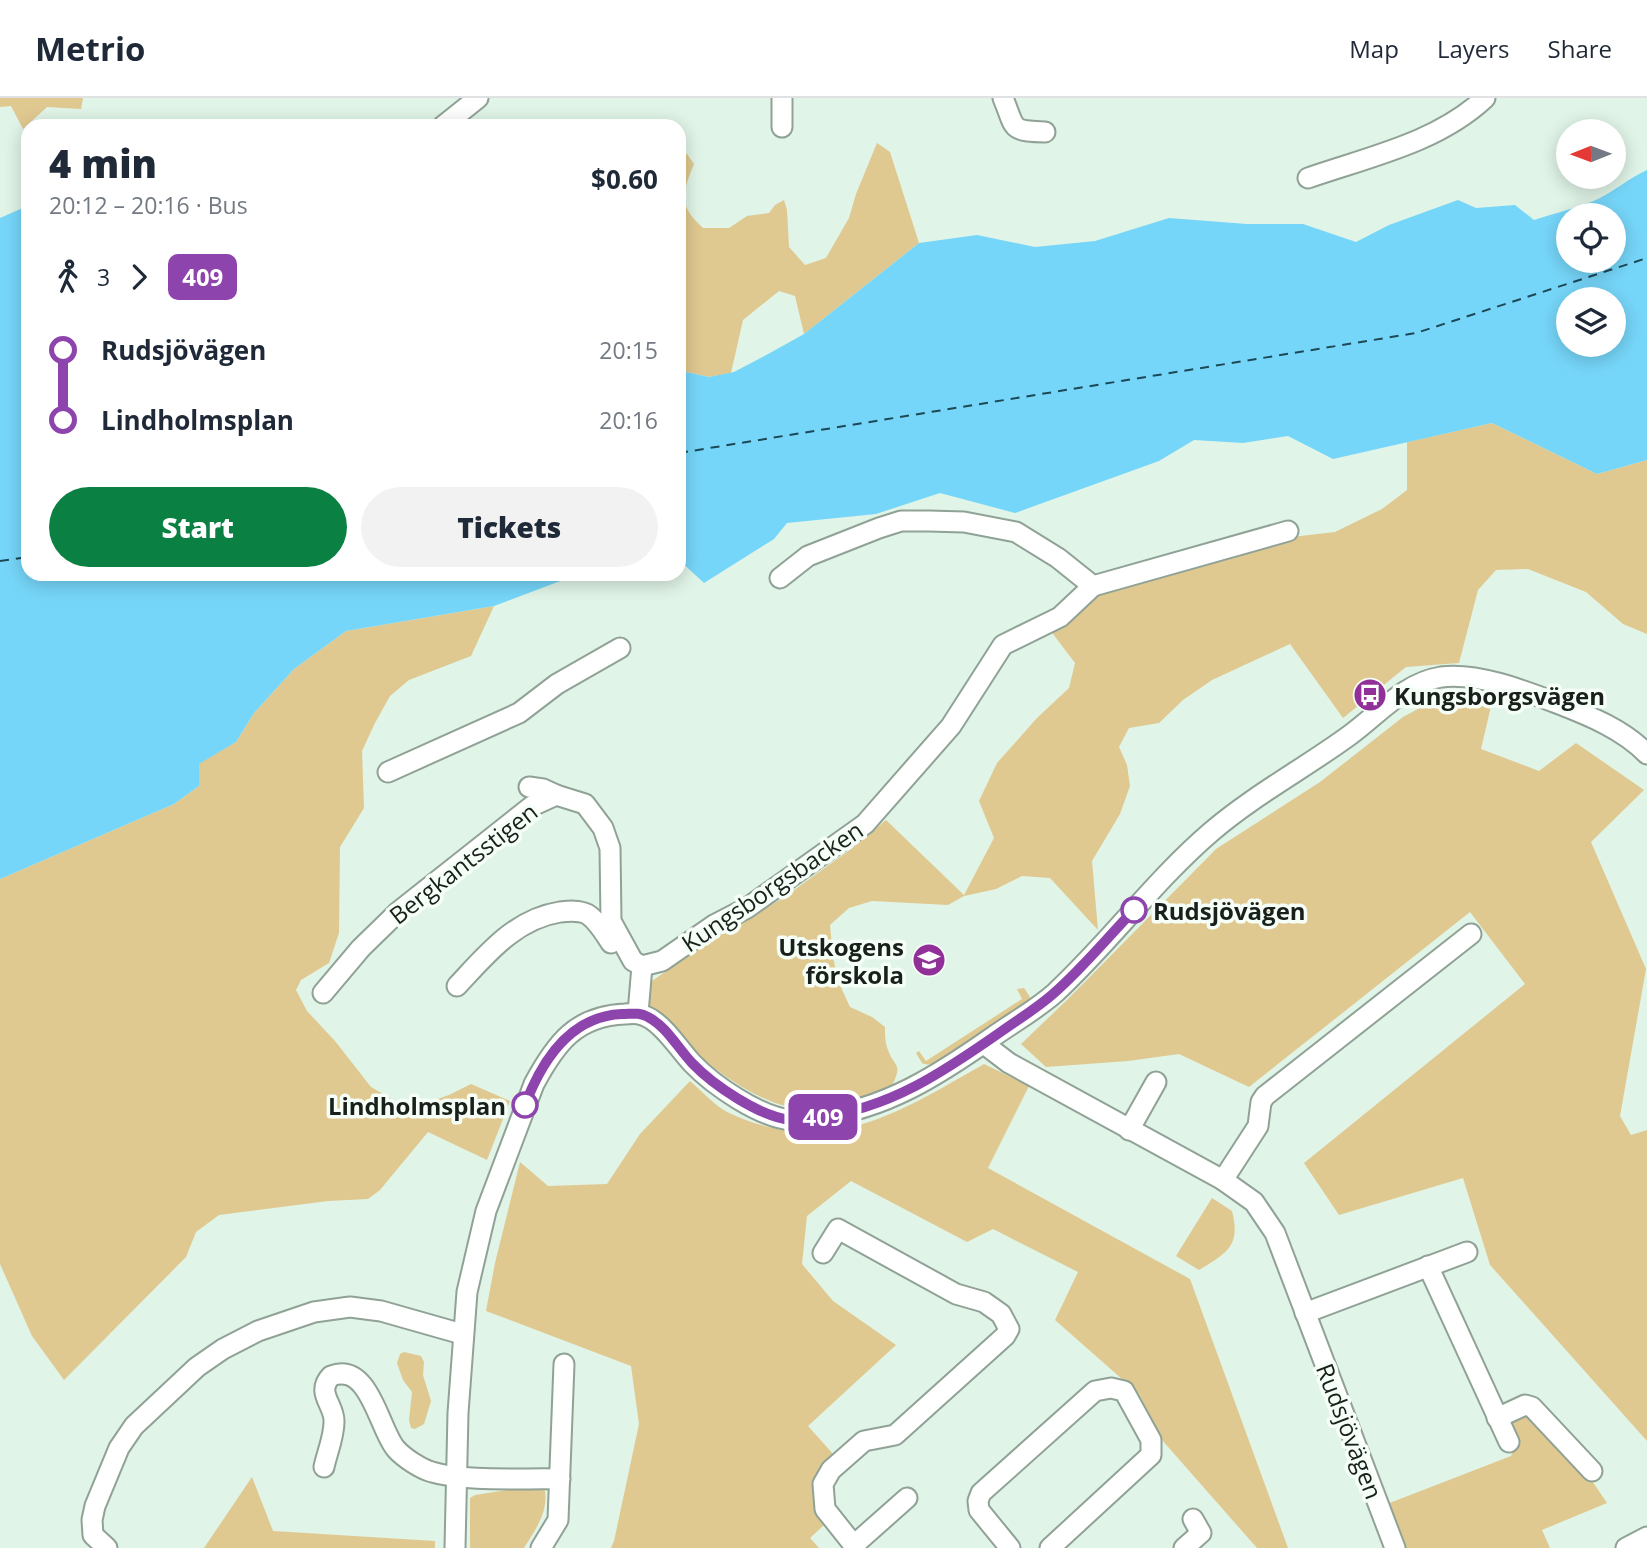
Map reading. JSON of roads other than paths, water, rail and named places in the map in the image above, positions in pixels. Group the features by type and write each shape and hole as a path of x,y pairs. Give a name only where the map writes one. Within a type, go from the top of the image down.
{"street":[{"path":"452,119 478,98"},
{"path":"782,98 782,127"},
{"path":"1003,98 1017,129 1045,132"},
{"path":"1308,178 1423,139 1468,113 1485,98"},
{"path":"780,578 808,556 901,521 964,522 1016,532 1058,558 1093,586 1288,531"},
{"name":"Kungsborgsbacken","path":"638,964 662,961 714,925 769,893 864,824 951,726 1003,645 1060,617 1093,586"},
{"path":"388,772 519,713 558,684 620,649"},
{"path":"455,1548 462,1334 470,1273 486,1211 534,1084 568,1035 581,1025 608,1014 638,1013 663,1028 692,1063 745,1103 791,1120 845,1114 881,1104 949,1067 1052,995 1179,861 1214,829 1350,735 1402,692 1417,685 1442,677 1452,677 1518,689 1586,715 1615,730 1646,752"},
{"path":"529,787 556,795"},
{"name":"Bergkantsstigen","path":"323,993 361,948 398,912 533,806 556,795 584,804 603,828 610,848 611,921 638,964"},
{"path":"457,986 489,952 527,921 576,911 588,914 620,956 638,964 638,1013"},
{"path":"1223,1180 1258,1126 1261,1102 1265,1096 1471,934"},
{"name":"Rudsjövägen","path":"984,1044 1009,1063 1223,1180 1254,1202 1275,1233 1395,1548"},
{"path":"1129,1129 1156,1082"},
{"path":"823,1253 838,1229 956,1294 984,1302 1001,1314 1009,1329 1005,1336 895,1435 864,1441 831,1470 823,1483 825,1509 855,1547 907,1498"},
{"path":"1305,1313 1466,1252"},
{"path":"1428,1266 1509,1441"},
{"path":"107,1548 93,1535 92,1529 95,1506 119,1448 134,1426 197,1367 223,1349 258,1331 314,1312 350,1307 382,1311 462,1334"},
{"path":"541,1548 558,1520 564,1364"},
{"path":"324,1467 335,1420 326,1400 326,1384 331,1376 341,1374 351,1376 367,1391 396,1449 430,1472 456,1477 560,1479"},
{"path":"1010,1548 979,1510 981,1493 1095,1391 1111,1388 1124,1391 1151,1440 1151,1455 1050,1548"},
{"path":"1497,1418 1525,1405 1532,1407 1592,1471"},
{"path":"1184,1548 1201,1533 1193,1519"},
{"path":"1626,1548 1647,1537"}],"water":[{"path":"1647,170 1647,460 1597,474 1492,423 1333,459 1288,436 1243,443 1194,440 1159,461 1015,513 940,493 876,514 787,523 774,539 704,583 686,566 686,372 709,377 734,372 770,353 804,334 919,243 977,235 1035,247 1095,241 1169,218 1247,224 1303,224 1356,242 1389,225 1458,200 1476,208 1515,205 1534,220 1556,213 1556,273 1626,273 1626,203 1587,203 1614,189 1626,189 1626,182"},
{"path":"21,209 21,581 560,581 494,606 346,631 294,669 254,713 236,742 199,764 199,786 174,804 0,879 0,218"}],"place":[{"name":"Kungsborgsvägen","path":"1370,695"},
{"name":"Rudsjövägen","path":"1134,910"},
{"name":"Utskogens förskola","path":"929,960"},
{"name":"Lindholmsplan","path":"525,1105"}]}
